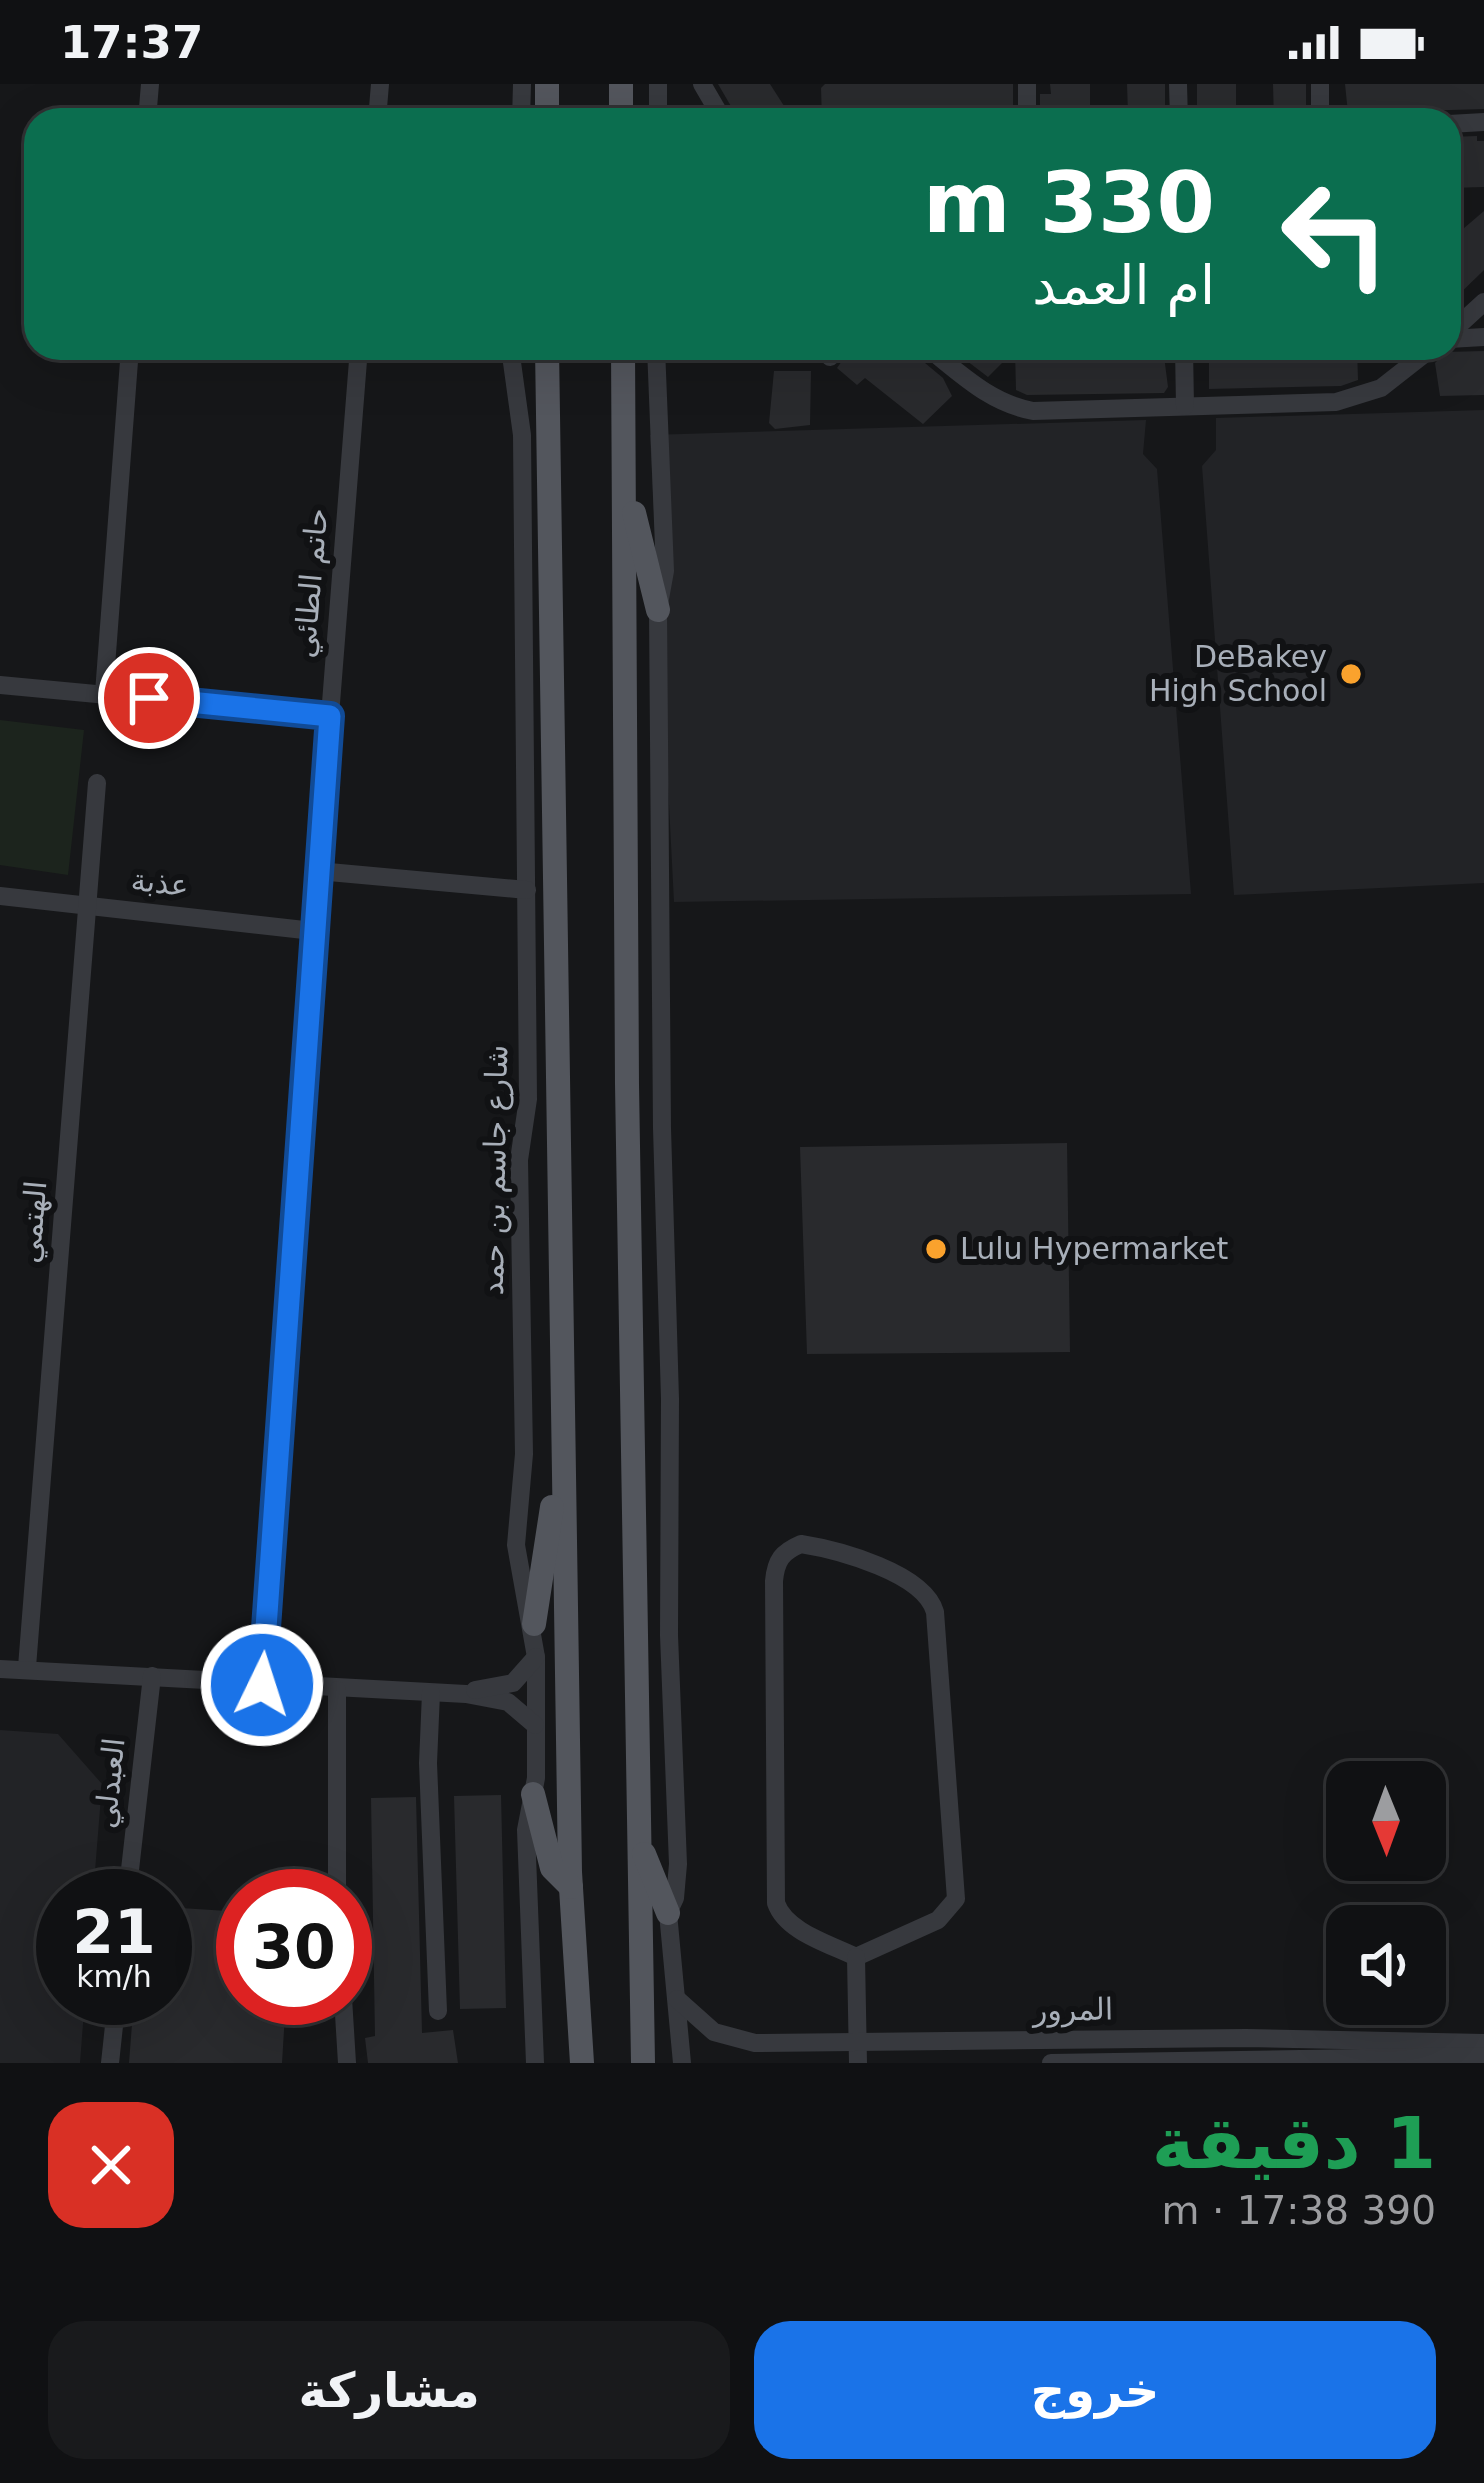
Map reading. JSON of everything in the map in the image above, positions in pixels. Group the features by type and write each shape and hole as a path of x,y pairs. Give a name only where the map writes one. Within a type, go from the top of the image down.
{"main road":[{"name":"شارع جاسم بن حمد","path":"545,360 571,1887 586,2063"},
{"path":"622,360 643,2063"},
{"path":"623,448 637,532 658,610"},
{"path":"534,1624 552,1507 564,1484"},
{"path":"533,1794 552,1868 571,1887"},
{"path":"637,1836 668,1913"}],"street":[{"path":"1461,325 1484,302"},
{"path":"104,693 129,360"},
{"name":"حاتم الطائي","path":"262,1685 313,931 358,360"},
{"name":"شارع جاسم بن حمد","path":"512,360 522,435 528,1100 519,1160 524,1454 516,1545 521,1588 534,1624 536,1657 533,1794 526,1830 536,2063"},
{"path":"656,360 664,571 658,610 669,1635 678,1864 675,1898 668,1913 682,2063"},
{"path":"944,360 1007,406 1033,411 1336,402 1381,388 1417,360"},
{"path":"1184,360 1185,406"},
{"path":"0,685 330,716"},
{"name":"الهتمي","path":"27,1667 97,783"},
{"path":"318,871 527,890"},
{"name":"عذبة","path":"0,896 313,931"},
{"path":"801,1544 916,1582 932,1600 935,1612 956,1899 938,1920 856,1957 791,1924 776,1903 774,1581 776,1564 785,1550 801,1544"},
{"path":"466,1694 513,1683 536,1657"},
{"path":"0,1659 27,1667"},
{"path":"0,1669 466,1694 508,1702 535,1725"},
{"name":"العبدلي","path":"131,1869 152,1676"},
{"path":"337,1690 337,1869"},
{"path":"430,1693 428,1763 438,2011"},
{"path":"856,1957 858,2063"},
{"name":"المرور","path":"677,1999 699,2023 734,2040 770,2044 1246,2038 1484,2043"},
{"path":"110,2063 114,2025"},
{"path":"344,2025 346,2063"},
{"path":"1246,2038 1247,2062"},
{"path":"1073,2041 1074,2063"},
{"name":"المرور","path":"1052,2063 1484,2056"}],"shaded area":[{"name":"DeBakey High School","path":"1484,410 1484,883 1234,895 1202,466 1216,450 1216,418"},
{"path":"1146,420 1143,454 1157,469 1191,894 674,902 650,435"},
{"path":"0,720 84,730 68,875 0,865"},
{"path":"0,1730 58,1734 102,1784 95,1869 36,1869 36,2025 83,2025 80,2063 0,2063"}],"building":[{"path":"718,84 770,84 785,108 732,108"},
{"path":"825,84 1013,84 1013,108 822,108"},
{"path":"1050,84 1090,84 1090,108 1040,108 1040,94 1051,94"},
{"path":"1127,84 1165,84 1165,108 1128,108"},
{"path":"1197,84 1236,84 1236,108 1197,108"},
{"path":"1273,84 1306,84 1306,108 1274,108"},
{"path":"1345,84 1484,84 1484,109 1347,108"},
{"path":"1461,137 1484,141 1484,187 1461,188"},
{"path":"1484,211 1484,270 1461,292 1461,231"},
{"path":"1484,351 1484,395 1440,396 1435,363 1461,360 1461,352"},
{"path":"843,360 921,360 943,378 952,396 923,424 865,378 857,385 837,368"},
{"path":"966,360 1005,360 988,377"},
{"path":"1015,360 1165,360 1168,387 1164,393 1027,395 1016,390"},
{"path":"1209,360 1357,360 1358,380 1341,386 1209,389"},
{"path":"774,371 811,371 810,425 775,429 769,423"},
{"name":"Lulu Hypermarket","path":"1067,1143 1070,1352 807,1354 800,1147"},
{"path":"501,1795 506,2008 460,2009 454,1796"},
{"path":"416,1797 422,2033 453,2030 458,2063 368,2063 365,2038 375,2036 371,1798"},
{"path":"192,1909 216,1910 216,2025 284,2025 282,2063 129,2063 132,2025 192,2025"}],"place":[{"name":"DeBakey High School","path":"1351,674"},
{"name":"Lulu Hypermarket","path":"936,1249"}],"route":[{"path":"149,698 330,716 262,1685"}]}
